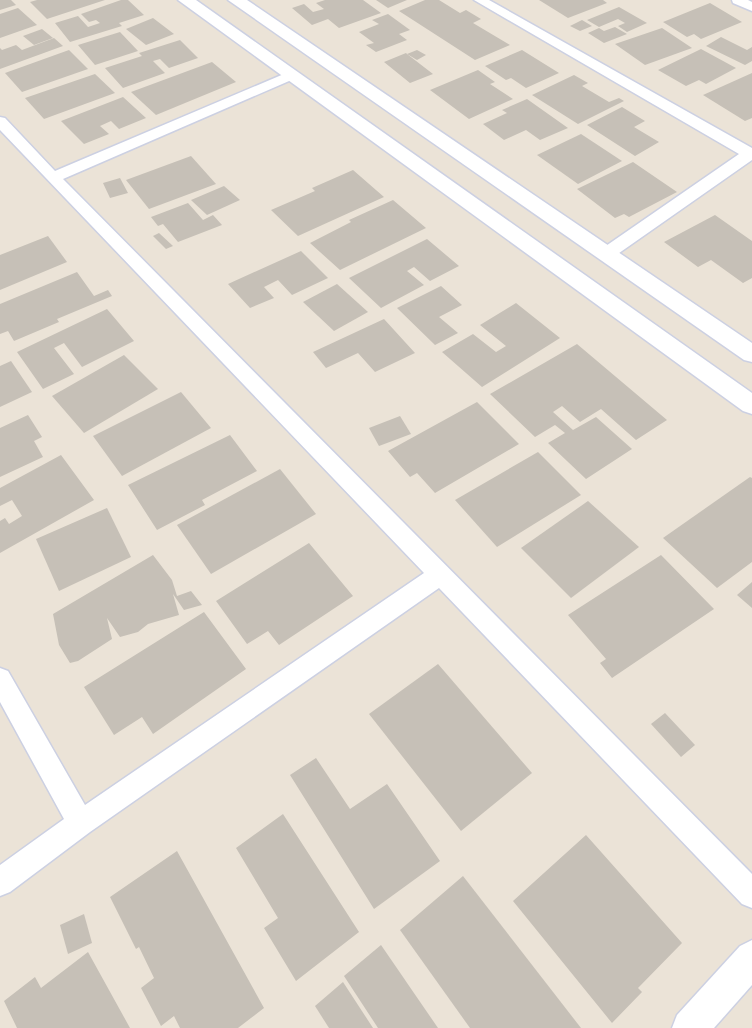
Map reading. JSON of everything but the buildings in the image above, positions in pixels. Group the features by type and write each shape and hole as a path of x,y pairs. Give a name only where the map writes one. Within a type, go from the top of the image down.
{"street":[{"path":"186,0 752,406"},
{"path":"236,0 752,354"},
{"path":"480,0 751,154 606,254"},
{"path":"738,0 752,7"},
{"path":"249,45 246,42 248,38 256,36 264,38 322,78 386,104"},
{"path":"52,178 291,75"},
{"path":"0,121 52,178 752,894"},
{"path":"0,882 81,823 440,576"},
{"path":"0,679 81,823"},
{"path":"690,1028 752,958"}]}
